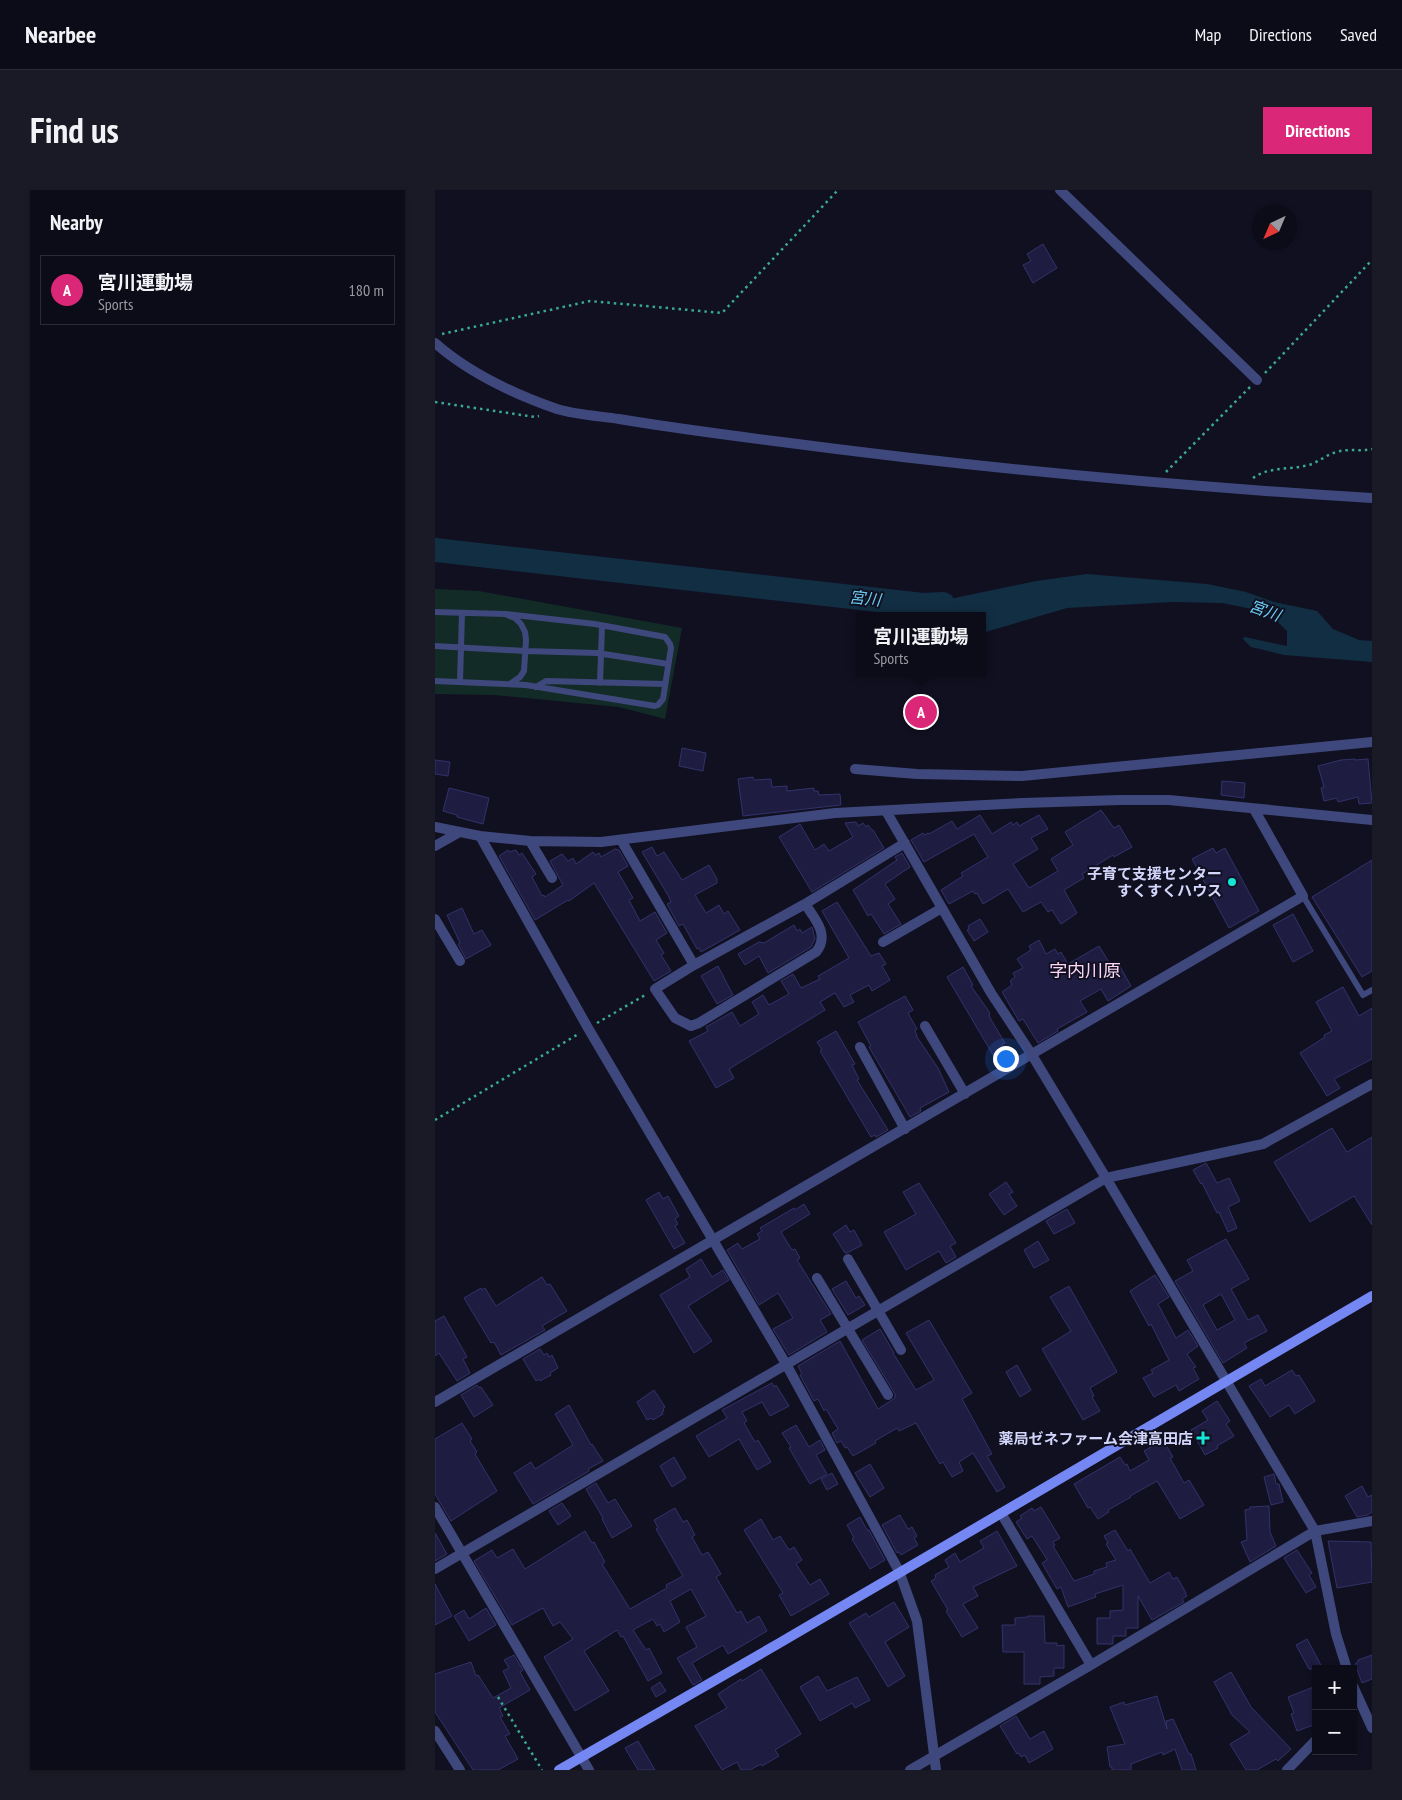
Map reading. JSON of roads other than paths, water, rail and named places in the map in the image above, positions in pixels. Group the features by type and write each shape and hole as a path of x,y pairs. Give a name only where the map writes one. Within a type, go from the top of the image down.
{"street":[{"path":"1060,190 1257,380"},
{"path":"435,343 491,382 560,409 671,428 880,456 1019,471 1242,490 1372,498"},
{"path":"855,769 917,774 1022,776 1372,742"},
{"path":"435,827 458,833 530,841 601,842 835,813 1120,800 1169,800 1372,820"},
{"path":"435,1402 1303,896 1254,809"},
{"path":"886,811 991,992 1032,1055 1106,1178 1315,1531 1336,1634 1346,1665"},
{"path":"435,846 458,833"},
{"path":"480,836 588,1028 786,1364 899,1572 917,1621 936,1770"},
{"path":"621,840 694,964"},
{"path":"530,841 552,878"},
{"path":"805,904 818,924 823,936 823,942 816,952 699,1023 691,1026 675,1018 655,989 694,964 805,904 905,843"},
{"path":"883,942 942,908"},
{"path":"435,919 460,961"},
{"path":"925,1026 965,1094"},
{"path":"860,1047 905,1128"},
{"path":"435,1569 1106,1178 1263,1144 1372,1084"},
{"path":"848,1259 901,1350"},
{"path":"817,1278 888,1395"},
{"path":"559,1770 1372,1296"},
{"path":"435,1507 589,1770"},
{"path":"1001,1513 1091,1666"},
{"path":"910,1770 1091,1666 1315,1531 1372,1521"},
{"path":"1357,1704 1372,1728"},
{"path":"435,1731 460,1770"},
{"path":"1287,1770 1312,1744"}],"lane":[{"path":"435,612 505,614 602,626 665,637 670,644 663,699 655,706 536,686 435,681"},
{"path":"460,682 462,613"},
{"path":"505,614 515,618 525,632 524,671 520,678 509,684"},
{"path":"600,683 602,626"},
{"path":"435,646 602,653 668,664"},
{"path":"536,686 546,682 665,684"},
{"path":"1303,896 1363,995 1372,990"}],"water":[{"path":"1087,574 1207,584 1246,592 1274,602 1317,611 1333,629 1359,640 1372,641 1372,662 1284,655 1251,647 1243,639 1244,637 1287,646 1287,631 1272,616 1257,610 1222,603 1173,602 1067,608 986,632 986,612 911,612 913,593 934,600 945,600 1036,581"}],"waterway":[{"name":"宮川","path":"435,550 923,605 943,604"}],"place":[{"name":"宮川運動場","path":"921,712"},
{"name":"子育て支援センター すくすくハウス","path":"1232,882"},
{"name":"薬局ゼネファーム会津高田店","path":"1203,1438"}],"district":[{"name":"字内川原","path":"1085,970"}]}
